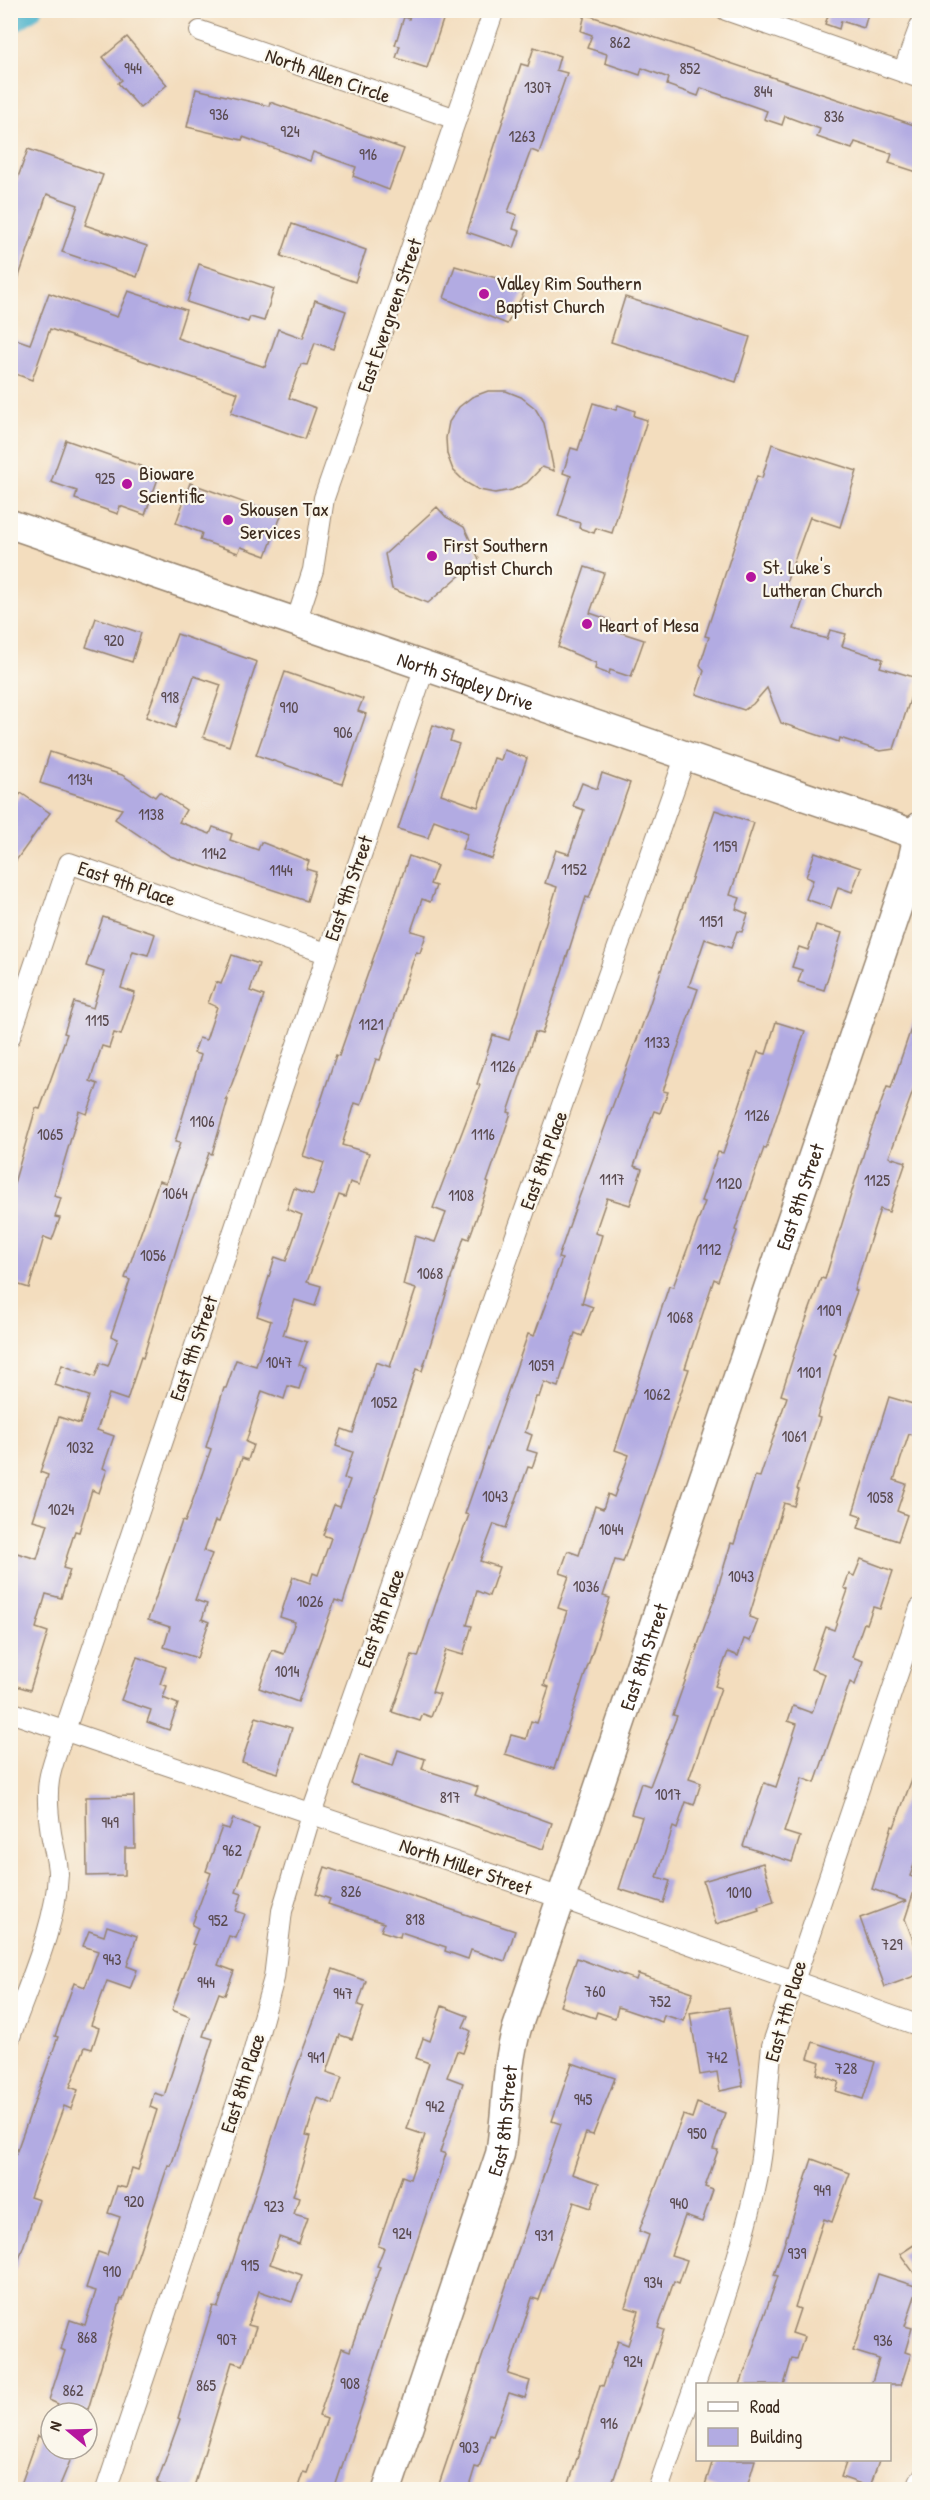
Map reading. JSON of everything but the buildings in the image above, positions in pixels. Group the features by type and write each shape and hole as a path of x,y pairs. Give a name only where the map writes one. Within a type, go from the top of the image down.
{"street":[{"name":"East Evergreen Street","path":"296,622 313,570 324,498 494,10"},
{"path":"726,10 911,75 920,26"},
{"name":"North Allen Circle","path":"200,31 456,119"},
{"name":"North Stapley Drive","path":"10,524 919,833"},
{"name":"East 9th Street","path":"10,2037 50,1919 55,1894 58,1872 48,1790 49,1769 65,1730 424,666"},
{"name":"East 8th Place","path":"106,2490 251,2061 274,1978 282,1911 311,1814 686,755"},
{"name":"East 8th Street","path":"387,2490 500,2154 515,2035 910,870 919,833"},
{"name":"East 9th Place","path":"10,1037 69,863 326,952"},
{"name":"East 7th Place","path":"658,2490 744,2235 764,2138 765,2096 772,2046 920,1608"},
{"name":"North Miller Street","path":"10,1712 561,1898 920,2026"},
{"path":"916,2490 920,2480"}],"waterway":[{"path":"10,25 32,10"}],"place":[{"name":"Valley Rim Southern Baptist Church","path":"484,294"},
{"name":"Bioware Scientific","path":"127,484"},
{"name":"Skousen Tax Services","path":"228,520"},
{"name":"First Southern Baptist Church","path":"432,556"},
{"name":"St. Luke's Lutheran Church","path":"751,577"},
{"name":"Heart of Mesa","path":"587,624"}]}
